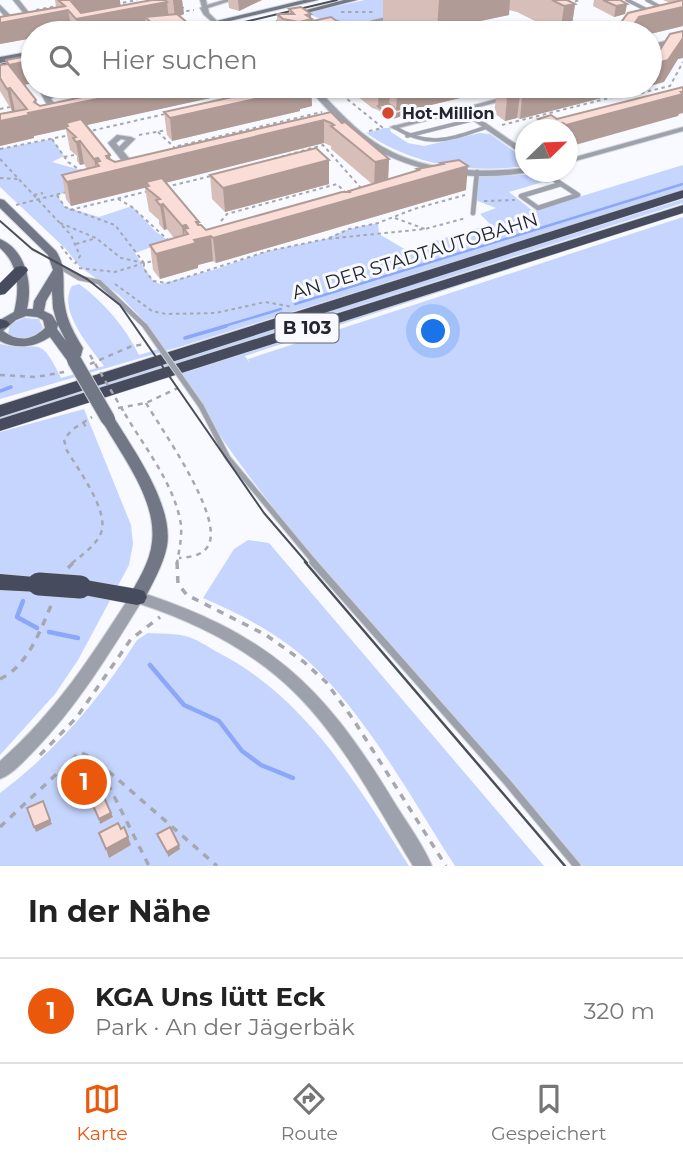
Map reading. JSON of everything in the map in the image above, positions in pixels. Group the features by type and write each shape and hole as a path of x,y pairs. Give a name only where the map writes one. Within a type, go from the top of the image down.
{"highway":[{"name":"AN DER STADTAUTOBAHN","path":"0,411 683,194"},
{"name":"AN DER STADTAUTOBAHN","path":"0,425 683,208"},
{"path":"0,291 21,270"},
{"path":"0,582 40,584 72,580 137,597"}],"main road":[{"path":"225,21 314,0"},
{"path":"274,21 353,0"},
{"path":"0,60 21,55"},
{"path":"0,68 21,63"},
{"path":"0,202 52,253 58,268 61,314 77,348 74,360"},
{"path":"0,242 13,253 25,280 20,314"},
{"path":"38,313 40,301 58,268"},
{"path":"63,346 36,340 15,343 4,339 1,328 20,314 38,313 50,319 51,329 74,360 152,502 160,531 154,563 137,597"},
{"path":"36,340 51,329"}],"street":[{"path":"16,0 29,15"},
{"path":"203,0 203,8 214,21"},
{"path":"203,8 230,0"},
{"path":"0,7 8,17 37,14"},
{"path":"662,44 683,38"},
{"path":"47,98 58,113 67,114"},
{"path":"322,98 372,144 386,152 437,167 477,172 515,170"},
{"path":"394,127 509,98"},
{"path":"463,110 515,147"},
{"path":"317,124 342,118"},
{"path":"578,158 683,129"},
{"path":"119,151 131,142 129,137 120,137 113,141 119,151 129,163 140,166"},
{"path":"427,178 437,167"},
{"path":"0,771 67,705 137,597 173,610 245,645 303,690 337,730 423,866"}],"lane":[{"path":"627,0 655,14"},
{"path":"647,0 663,7 649,10"},
{"path":"379,21 394,19"},
{"path":"407,136 475,118"},
{"path":"394,127 407,136 430,143 487,127"},
{"path":"473,213 477,172"},
{"path":"558,182 578,195 538,208 521,196 561,184"},
{"path":"58,268 79,278 99,282 118,297 145,326 201,406 207,426 303,549 577,866"}],"path":[{"path":"110,5 137,0"},
{"path":"568,3 581,0"},
{"path":"37,14 31,11 66,5"},
{"path":"180,6 187,11 194,10"},
{"path":"334,13 341,8"},
{"path":"662,88 670,86 683,62"},
{"path":"346,98 383,128"},
{"path":"498,126 609,98"},
{"path":"0,104 8,102"},
{"path":"0,109 10,107"},
{"path":"174,147 325,111"},
{"path":"144,113 148,117"},
{"path":"317,124 318,113"},
{"path":"94,141 86,132 170,114"},
{"path":"137,115 140,119"},
{"path":"278,116 284,121"},
{"path":"97,124 100,128"},
{"path":"237,126 243,131"},
{"path":"129,137 169,129"},
{"path":"213,131 218,137"},
{"path":"60,132 62,137"},
{"path":"158,132 174,147 180,157"},
{"path":"0,149 74,134"},
{"path":"192,135 199,141"},
{"path":"52,139 67,161 81,170 89,180"},
{"path":"16,142 18,146"},
{"path":"163,188 323,145 364,190"},
{"path":"64,157 74,155"},
{"path":"67,161 79,159"},
{"path":"1,161 9,161"},
{"path":"1,161 60,223 76,244 80,256 75,264"},
{"path":"0,178 18,179"},
{"path":"221,221 224,215 242,209 337,184 349,195"},
{"path":"326,239 414,209 457,200 475,189"},
{"path":"16,205 71,191"},
{"path":"70,210 151,191"},
{"path":"34,195 43,193"},
{"path":"57,195 70,210 115,225 153,281 168,283 268,251 326,239 425,229 473,213"},
{"path":"118,199 132,206 173,248"},
{"path":"480,202 501,199 529,202"},
{"path":"394,218 425,229"},
{"path":"60,223 96,239 121,258 144,264"},
{"path":"76,244 96,239"},
{"path":"79,268 115,272 155,261"},
{"path":"110,281 152,311 166,314 216,313 265,302 296,307"},
{"path":"90,355 125,414"},
{"path":"72,580 76,558 96,542 103,531 103,517 66,449 64,439 83,422 146,403 203,500 211,544 202,555 179,558 175,578 180,589"},
{"path":"83,422 86,429"},
{"path":"0,679 6,678 19,665 53,601"},
{"path":"0,827 80,752 96,760 217,866"},
{"path":"96,760 149,866"}],"shaded area":[{"path":"365,0 525,0 405,15 380,21 331,21 306,13"},
{"path":"390,128 391,132 408,143 424,146 480,133 490,134 515,152 515,167 463,168 422,160 366,133"},
{"path":"52,139 64,156 52,162 81,170 89,187 57,195 65,207 99,217 132,206 155,231 169,241 135,253 153,281 160,284 268,251 326,239 349,229 378,223 379,234 406,250 490,224 480,214 496,208 475,200 478,177 515,175 515,182 543,182 509,192 533,211 683,165 683,190 179,347 0,399 0,344 42,349 61,378 104,366 72,317 68,296 72,286 79,284 106,307 121,325 139,355 162,348 148,325 119,295 79,266 66,249 0,187 0,149"},
{"path":"683,199 683,203 0,419 0,415"},
{"path":"683,212 245,356 250,363 248,359 683,217 683,866 582,866 321,566 223,441 180,374"},
{"path":"24,318 39,319 43,328 27,338 8,334 10,324"},
{"path":"84,409 131,525 133,544 129,565 78,660 55,694 0,755 0,432"},
{"path":"248,540 269,543 544,866 455,866 387,759 329,682 308,661 272,633 203,598 234,549"},
{"path":"148,633 176,634 194,639 250,672 278,694 328,746 409,866 0,866 0,793 40,760 76,723 137,640"}],"building":[{"path":"58,0 70,0 81,13 152,0 167,2 76,19 68,10 0,23 0,17 65,6"},
{"path":"552,0 567,0 575,4 564,6"},
{"path":"603,0 620,0 627,4 616,6"},
{"path":"683,0 683,7 639,17 636,21 622,21 628,13"},
{"path":"301,7 311,14 306,15 312,19 294,21 283,19 277,14 294,14 289,9"},
{"path":"177,14 185,21 149,21 145,17"},
{"path":"331,17 337,21 313,21"},
{"path":"683,31 683,38 668,60 662,62 662,47 670,34"},
{"path":"21,57 21,62 9,65 6,60"},
{"path":"8,64 21,81 21,98 34,98 34,102 40,106 78,98 102,98 0,121 0,114 27,109 0,78 0,65"},
{"path":"683,87 683,94 578,122 578,119 557,119 640,98 662,98 662,92"},
{"path":"228,98 260,98 170,118 164,112"},
{"path":"389,104 397,110 403,108 406,111 389,116 378,106"},
{"path":"331,112 389,159 375,162 331,126 334,125 324,120 67,182 62,175 99,166 96,162 100,161 98,158 94,159 65,127 68,126 66,123 81,119 110,155 106,156 107,158 115,162"},
{"path":"551,115 557,119 538,119"},
{"path":"316,148 329,160 223,188 210,175"},
{"path":"459,160 468,166 213,238 211,236 194,240 196,243 156,254 150,245 188,234 184,229 188,228 186,225 182,226 163,204 160,205 156,200 160,199 145,187 149,186 146,182 162,178 199,222 196,222 198,225 206,230 342,192 351,192 349,191 419,170 417,169"},
{"path":"93,774 99,787 85,794 80,780"},
{"path":"103,795 111,813 99,819 91,801"},
{"path":"43,801 50,820 34,827 27,808"},
{"path":"118,823 121,829 124,827 128,837 106,849 99,833"},
{"path":"170,827 179,845 167,852 157,834"}],"waterway":[{"path":"295,304 683,184"},
{"path":"221,327 281,309"},
{"path":"185,338 226,326"},
{"path":"0,391 11,387"},
{"path":"23,601 17,617 37,628"},
{"path":"49,632 78,638"},
{"path":"150,665 184,705 219,721 242,751 261,765 293,778"}],"tram line":[{"path":"249,21 337,0"},
{"path":"0,65 21,60"},
{"path":"0,221 32,249 87,279 120,305 264,513 307,563"},
{"path":"305,562 565,866"}],"place":[{"name":"Hot-Million","path":"388,113"},
{"name":"KGA Uns lütt Eck","path":"84,782"}]}
